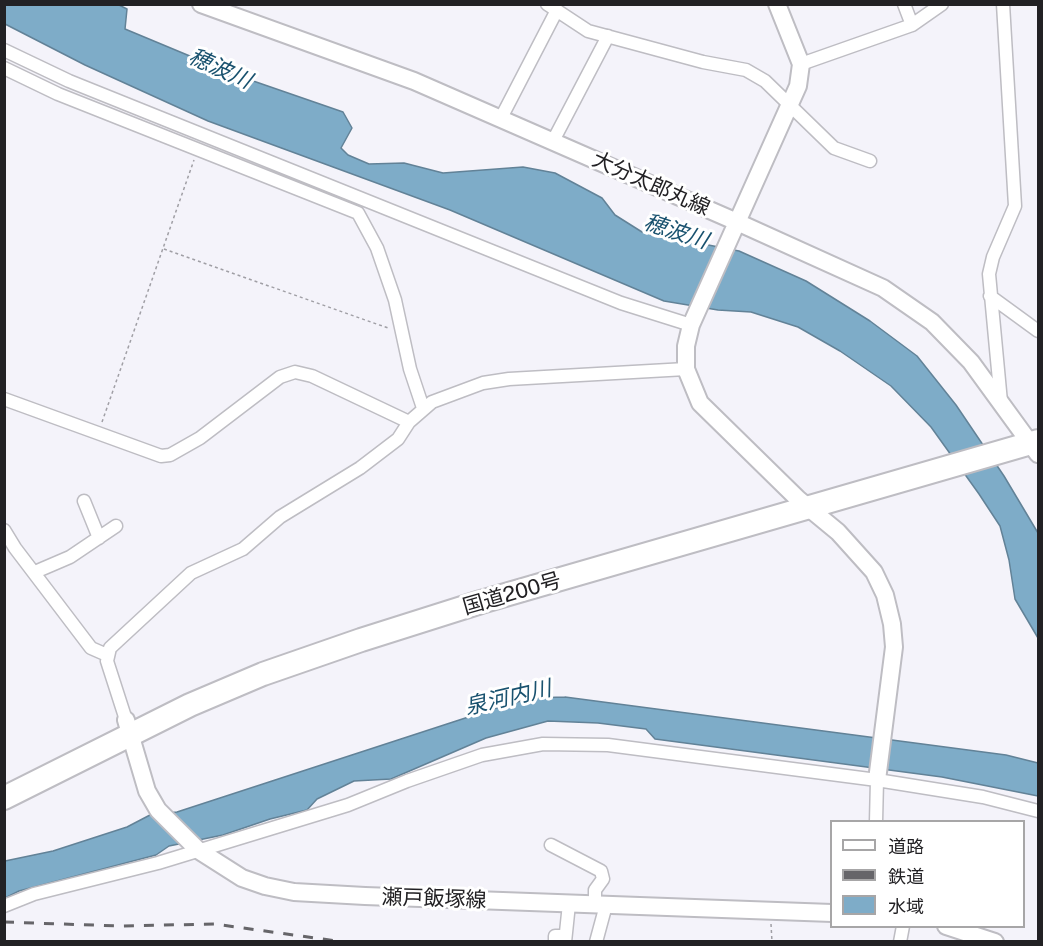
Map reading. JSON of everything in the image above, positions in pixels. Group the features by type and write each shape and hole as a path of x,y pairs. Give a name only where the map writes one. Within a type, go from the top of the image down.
{"highway":[{"name":"国道200号","path":"4,798 128,728 184,691 358,627 803,504 888,477 1028,440"},
{"name":"国道200号","path":"4,781 128,728"}],"main road":[{"name":"大分太郎丸線","path":"201,4 219,8 414,81 883,288 932,322 970,362 1028,440"},
{"path":"777,4 801,64 798,86 691,325 686,346 686,369 700,403 803,504 838,532 874,572 885,595 892,624 894,647 877,780"},
{"name":"瀬戸飯塚線","path":"128,728 147,791 158,810 198,850 242,878 265,886 294,892 830,913"},
{"path":"949,928 994,942"}],"street":[{"path":"904,4 912,25"},
{"path":"801,64 912,25 942,4"},
{"path":"1001,403 989,274 993,257 1015,206 1003,4"},
{"path":"501,118 552,7 588,31 703,62 746,70 765,81 791,104 834,148 870,161"},
{"path":"553,141 608,36"},
{"path":"4,50 69,81 621,303 691,325"},
{"path":"4,68 58,94 358,213 377,248 394,300 400,332 423,408"},
{"path":"990,296 1038,331"},
{"path":"128,728 107,655 110,648 191,573 243,549 280,517 360,468 398,439 423,408 483,383 686,369"},
{"path":"4,399 161,456 171,455 200,438 280,377 295,372 312,376 410,422"},
{"path":"84,501 99,538"},
{"path":"35,572 70,557 116,526"},
{"path":"4,530 15,548 91,648 107,655"},
{"path":"4,906 34,894 158,863 348,805 482,755 543,744 608,745 877,780 983,797 1038,811"},
{"path":"876,820 877,780"},
{"path":"551,845 601,871 603,879 595,890 600,905 596,942"},
{"path":"562,940 569,904"}],"path":[{"path":"98,433 198,151"},
{"path":"163,248 400,332"},
{"path":"771,911 772,942"}],"water":[{"name":"穂波川","path":"4,5 119,5 127,9 125,29 233,74 343,112 352,128 341,148 348,155 369,164 404,163 443,173 523,167 555,173 602,198 615,215 642,232 739,251 806,281 870,321 917,356 956,405 1004,476 1038,533 1038,638 1015,599 1009,560 1000,526 979,494 931,427 891,386 840,351 798,327 751,312 718,310 664,301 450,210 208,121 85,65 5,24"},
{"path":"565,697 1006,755 1038,763 1038,796 942,777 655,739 646,729 598,723 548,721 486,738 391,779 354,781 317,799 307,810 270,819 223,835 169,846 156,855 19,891 5,898 5,861 53,851 127,827 150,815 177,812 493,709 531,698"}],"railway":[{"path":"4,922 120,926 214,924 344,942"}],"water label":[{"name":"泉河内川","path":"508,698"}]}
